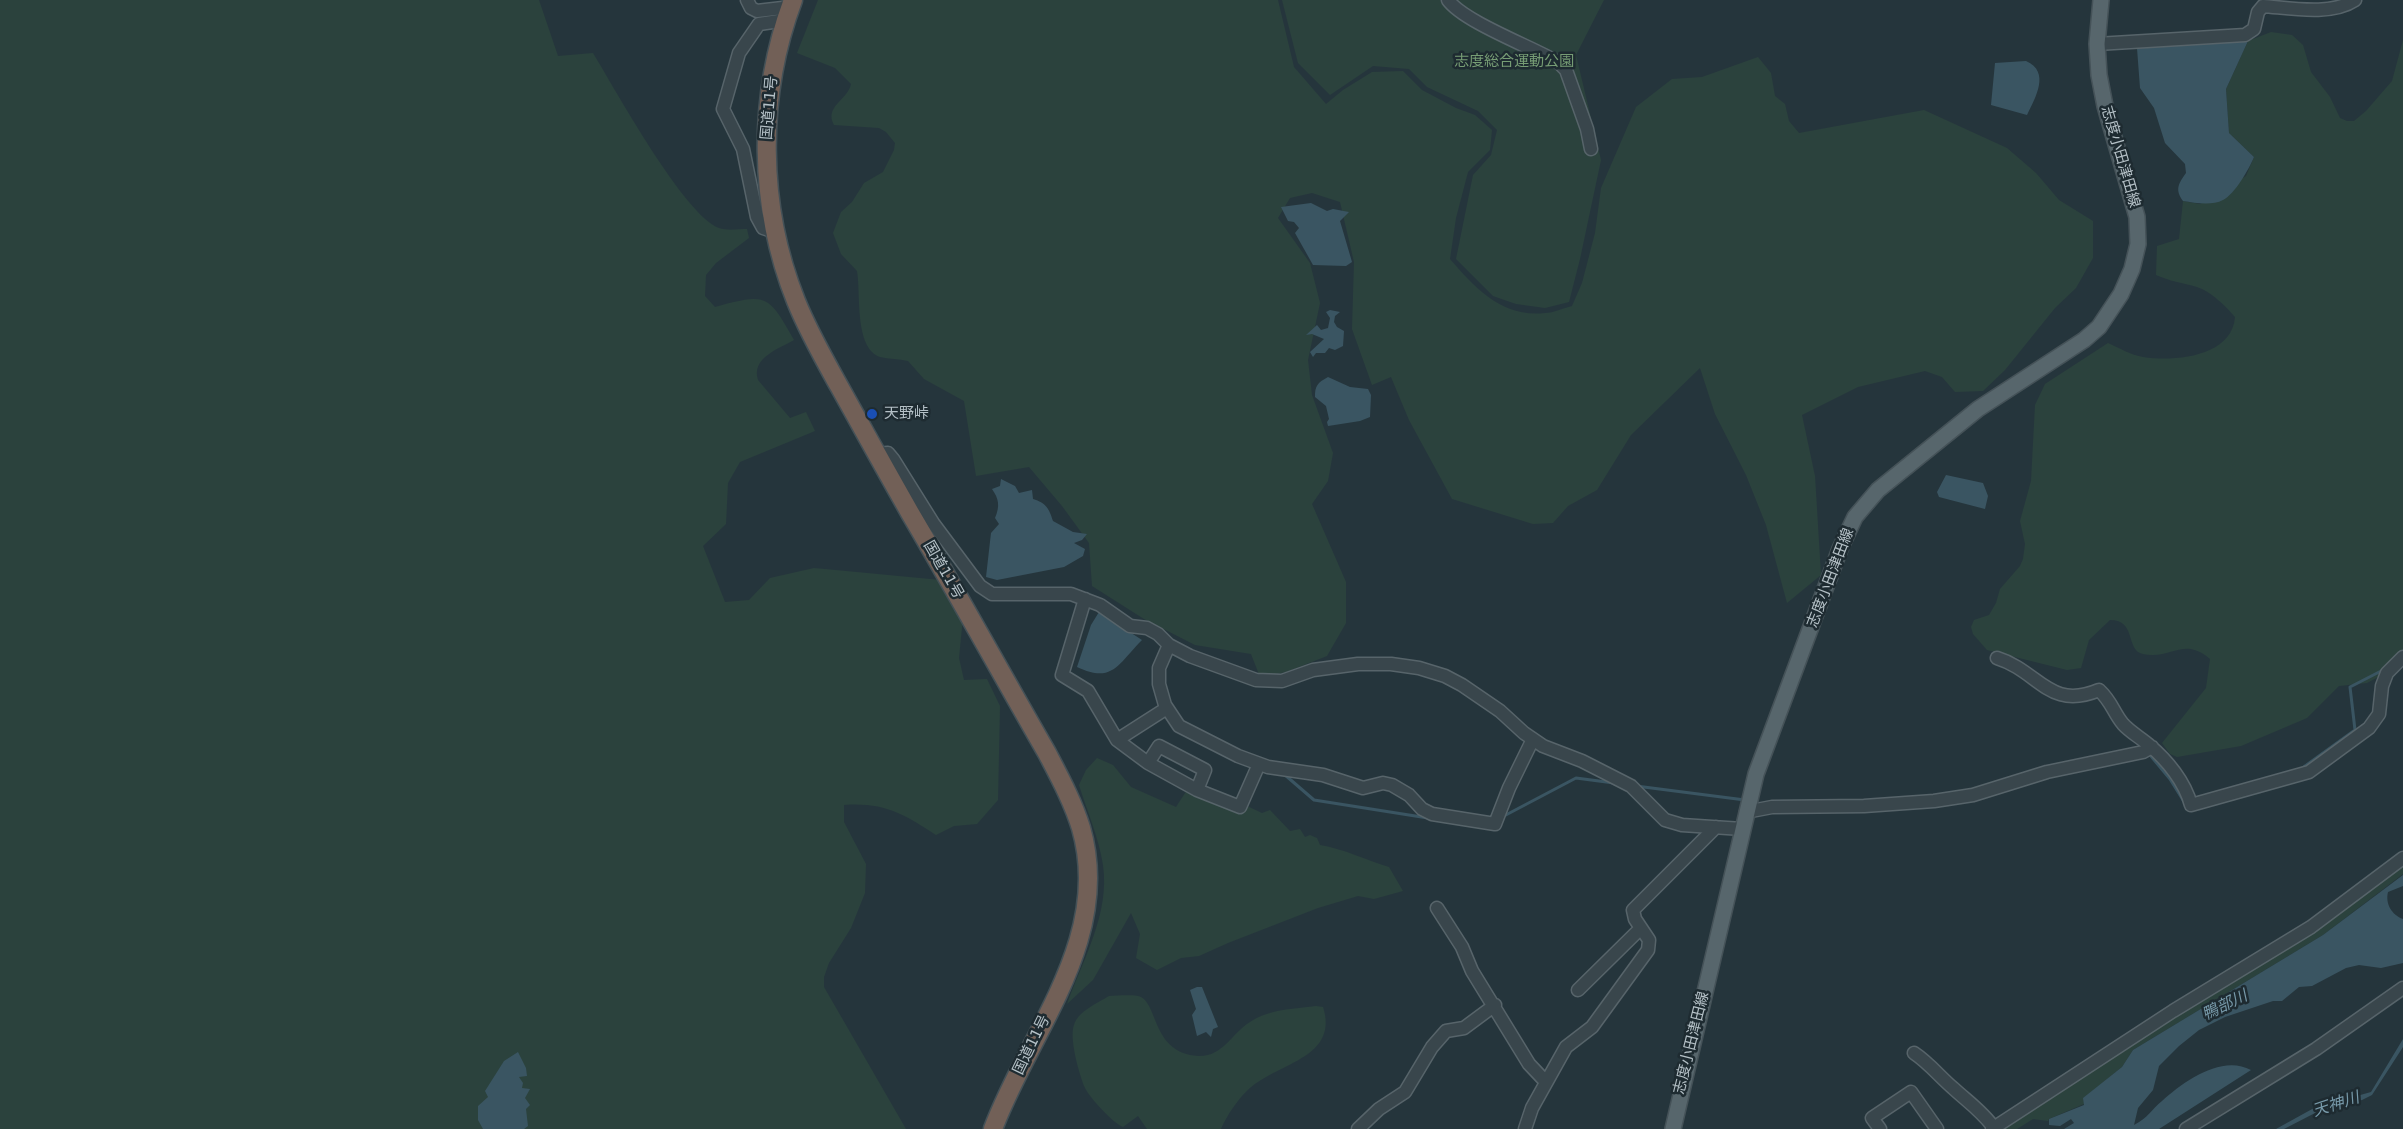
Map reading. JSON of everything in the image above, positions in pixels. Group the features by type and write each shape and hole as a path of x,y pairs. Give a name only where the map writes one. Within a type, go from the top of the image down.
{"highway":[{"name":"国道11号","path":"790,9 777,51 768,105 767,159 775,232 796,302 876,454 1047,753 1072,801 1082,830 1088,884 1086,913 1078,946 1066,978 993,1129"}],"main road":[{"name":"志度小田津田線","path":"1673,1129 1746,812 1768,739 1803,654 1840,549 1855,517 1878,490 1978,409 2066,353 2099,327 2121,294 2132,269 2138,244 2137,217 2098,75 2097,44 2101,0"}],"street":[{"path":"747,0 751,8 757,11 790,9"},
{"path":"1448,0 1455,10 1559,63 1566,70 1587,129 1591,149"},
{"path":"2097,44 2245,35 2254,29 2258,12 2263,6 2309,11 2347,4 2355,0"},
{"path":"775,232 763,228 757,218 742,149 723,109 739,53 759,24 790,9"},
{"path":"876,454 888,453 893,459 933,523 980,586 992,594 1071,594 1100,606 1130,626 1147,628 1158,634 1169,645 1201,660 1256,680 1282,681 1313,670 1358,664 1391,664 1419,668 1445,676 1500,711 1543,746 1582,761 1631,786 1665,820 1682,825 1742,829"},
{"path":"1085,599 1062,675 1088,691 1117,740 1148,763 1197,790 1240,807 1259,764"},
{"path":"1169,645 1159,668 1159,684 1167,708 1179,726 1238,756 1268,767 1323,775 1363,788 1383,783 1392,785 1409,795 1422,809 1432,814 1495,824 1509,788 1533,739"},
{"path":"1997,658 2010,662 2027,672 2046,690 2064,696 2086,696 2099,690 2110,700 2123,724 2152,747 2169,765 2188,791 2191,805 2304,774 2369,728 2379,714 2382,686 2387,673 2403,657"},
{"path":"1117,740 1167,708"},
{"path":"1148,763 1159,746 1205,770 1197,790"},
{"path":"1746,812 1772,807 1864,806 1934,801 1973,795 2047,772 2143,752 2152,747"},
{"path":"1525,1129 1532,1108 1566,1047 1592,1027 1648,950 1649,940 1635,920 1633,910 1716,827"},
{"path":"1914,1053 1931,1064 1951,1086 1986,1117 1993,1128 2173,1011 2311,927 2403,858"},
{"path":"1437,908 1462,947 1472,971 1495,1005 1529,1064 1546,1082"},
{"path":"1578,990 1641,928"},
{"path":"2186,1129 2316,1049 2403,988"},
{"path":"1358,1129 1378,1109 1405,1092 1432,1047 1446,1031 1464,1028 1495,1005"},
{"path":"1880,1129 1872,1118 1911,1092 1936,1129"}],"green space":[{"path":"0,0 539,0 558,56 593,53 651,149 704,218 719,228 747,229 749,238 716,263 706,275 705,296 715,307 756,299 764,301 778,313 794,340 762,360 758,366 758,380 790,418 806,412 815,431 740,462 728,483 726,524 703,546 725,602 749,600 770,578 814,568 941,580 963,617 959,658 964,680 987,679 1000,706 998,800 977,824 954,826 936,835 893,811 871,805 844,805 844,822 866,864 865,893 851,928 829,963 824,977 824,987 906,1129 0,1129"},
{"path":"818,0 1278,0 1294,67 1326,104 1372,72 1403,71 1422,90 1475,115 1492,130 1490,150 1468,172 1456,218 1450,259 1491,299 1516,311 1548,313 1572,306 1582,283 1595,233 1601,188 1636,107 1672,79 1702,77 1758,57 1771,73 1775,96 1785,104 1789,121 1799,133 1924,110 2007,148 2036,173 2059,200 2093,221 2093,258 2076,288 2055,308 2005,370 1983,391 1955,392 1942,377 1925,371 1858,387 1802,415 1815,476 1821,575 1787,603 1766,525 1746,475 1715,414 1700,368 1631,435 1597,490 1568,506 1553,523 1533,524 1452,499 1409,420 1391,377 1372,385 1352,329 1354,262 1340,202 1312,193 1290,198 1278,218 1310,263 1320,303 1308,360 1312,395 1333,453 1328,481 1312,504 1346,582 1346,623 1327,656 1286,672 1260,677 1251,654 1195,645 1144,619 1092,586 1089,543 1029,467 976,476 964,401 924,379 908,361 880,357 872,352 866,343 860,319 857,271 841,254 833,233 841,212 852,202 864,183 883,172 895,143 886,132 879,128 834,125 832,113 834,108 849,90 851,84 835,68 797,53"},
{"name":"志度総合運動公園","path":"1282,0 1604,0 1576,55 1601,160 1569,302 1545,308 1516,304 1493,296 1456,259 1473,175 1491,155 1497,130 1478,111 1427,87 1409,69 1373,66 1330,95 1298,63"},
{"path":"2271,32 2292,35 2303,45 2311,72 2330,97 2340,118 2347,121 2354,121 2366,111 2392,81 2403,40 2403,655 2380,676 2367,683 2339,686 2307,718 2241,746 2177,757 2170,754 2162,743 2206,688 2210,659 2201,652 2185,649 2162,654 2143,654 2134,647 2124,625 2110,620 2089,640 2081,668 2067,670 1987,650 1973,634 1971,627 1974,620 1989,615 2000,589 2020,566 2023,559 2025,544 2020,521 2031,481 2035,405 2045,384 2108,343 2143,357 2185,357 2213,349 2224,341 2231,330 2235,317 2212,295 2197,287 2156,275 2157,246 2179,239 2183,201 2200,204 2246,176 2254,157 2229,133 2226,89 2248,41"},
{"path":"1097,758 1113,765 1131,787 1176,807 1187,790 1239,813 1247,806 1262,813 1270,810 1290,831 1300,829 1305,837 1310,835 1317,838 1320,845 1389,867 1403,891 1374,899 1358,896 1318,908 1199,956 1181,958 1157,970 1136,958 1140,934 1131,913 1093,980 1067,1004 1094,936 1103,901 1101,855 1079,785 1086,770"},
{"path":"2403,861 2403,874 2323,935 2133,1050 2122,1067 2084,1098 2084,1104 2048,1121 2033,1119 2017,1129 1998,1129"},
{"path":"1109,996 1141,997 1172,1047 1183,1053 1198,1056 1214,1053 1243,1027 1265,1014 1290,1009 1323,1007 1326,1023 1323,1036 1317,1046 1307,1055 1252,1086 1236,1103 1221,1129 1147,1129 1138,1116 1123,1127 1102,1110 1085,1088 1073,1038 1076,1020 1089,1008"}],"water":[{"path":"2248,41 2226,89 2229,133 2254,157 2237,187 2228,197 2219,202 2209,203 2183,201 2178,190 2186,173 2185,164 2165,143 2154,108 2140,88 2137,48"},
{"path":"2026,61 2034,66 2039,78 2037,93 2027,115 1991,105 1995,63"},
{"path":"1311,203 1327,211 1333,209 1349,212 1340,221 1352,262 1346,266 1313,265 1295,233 1299,228 1294,222 1288,221 1281,207"},
{"path":"1330,310 1340,312 1335,316 1334,322 1344,331 1343,346 1335,350 1329,348 1325,353 1316,353 1313,357 1310,352 1324,339 1312,334 1306,335 1317,325 1321,330 1328,328 1330,318 1326,312"},
{"path":"1328,377 1350,387 1368,389 1371,395 1370,417 1360,421 1328,426 1326,406 1315,397 1315,390 1321,381"},
{"path":"1946,475 1983,483 1988,496 1985,509 1939,497 1937,492"},
{"path":"1001,479 1015,486 1019,493 1032,490 1033,499 1046,507 1053,521 1073,532 1087,534 1082,540 1074,543 1085,549 1083,556 1064,567 997,580 986,577 991,533 999,524 995,518 998,510 997,499 992,489 1000,486"},
{"path":"1099,612 1142,640 1114,669 1099,673 1077,667 1091,625"},
{"name":"鴨部川","path":"2403,875 2403,886 2388,892 2387,896 2390,908 2403,919 2403,963 2381,968 2359,965 2346,968 2312,986 2299,987 2282,1001 2273,1001 2225,1017 2199,1030 2159,1066 2153,1090 2138,1108 2134,1125 2143,1120 2181,1085 2204,1072 2228,1065 2251,1070 2159,1129 2064,1129 2074,1123 2071,1119 2060,1126 2049,1125 2049,1119 2084,1105 2083,1098 2122,1067 2133,1050 2323,935"},
{"path":"1202,987 1218,1027 1213,1029 1211,1037 1206,1032 1197,1036 1192,1015 1196,1009 1190,990"},
{"name":"天神川","path":"2403,1039 2403,1047 2372,1095 2315,1113 2284,1129 2276,1129 2314,1108 2371,1092"},
{"path":"518,1052 526,1068 527,1076 519,1077 523,1083 522,1088 530,1089 525,1098 530,1105 526,1109 528,1126 524,1129 483,1129 478,1120 478,1106 488,1097 485,1091 504,1061"}],"waterway":[{"path":"2301,769 2355,730 2350,687 2385,669"},
{"path":"2150,755 2170,779 2183,800"},
{"path":"1285,775 1314,800 1428,818"},
{"path":"1502,817 1576,778 1614,783"},
{"path":"1636,786 1745,800"}],"place":[{"name":"天野峠","path":"872,414"}]}
